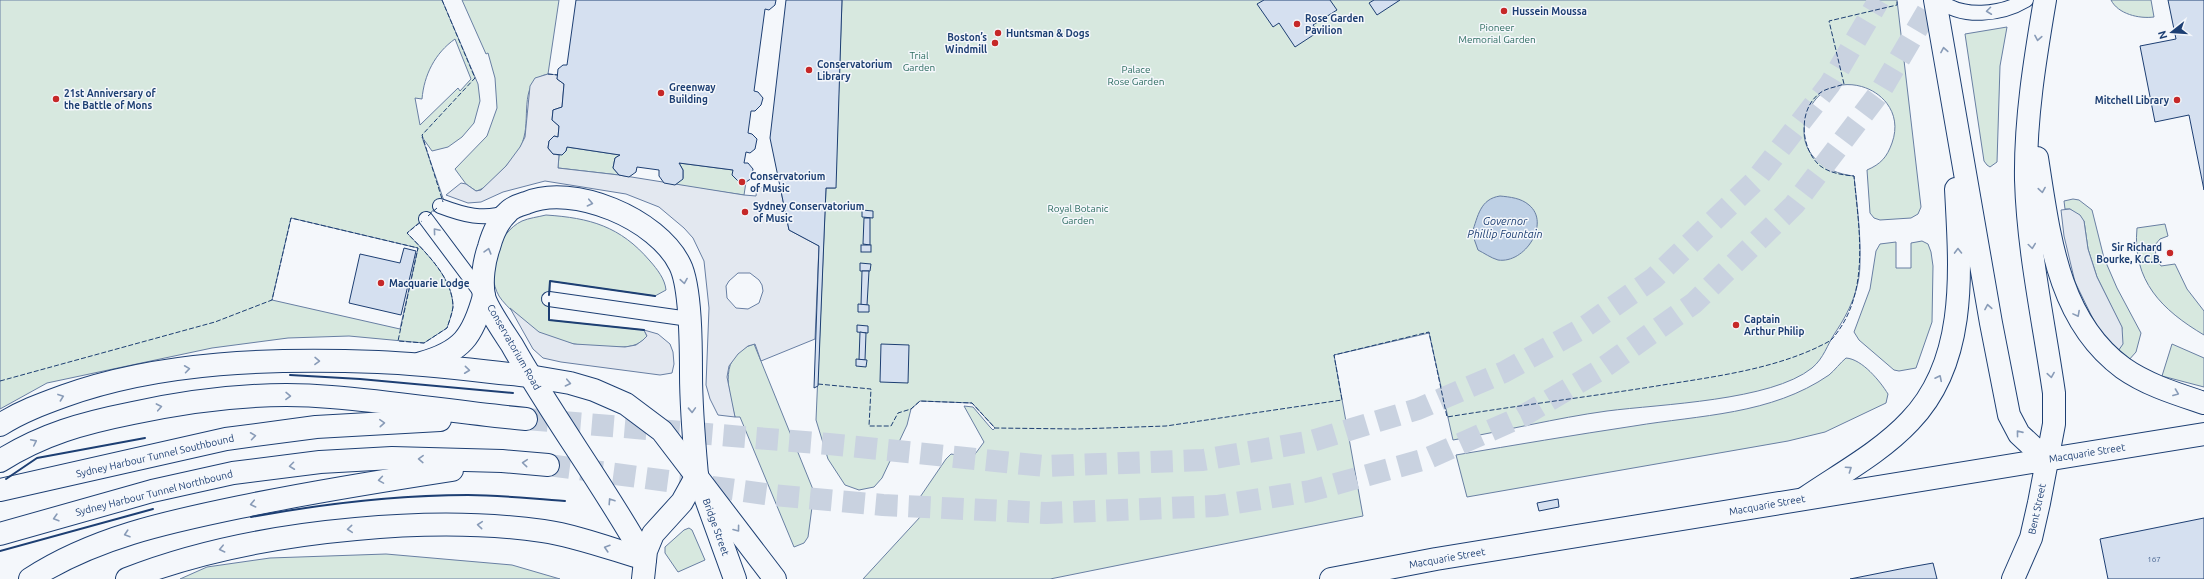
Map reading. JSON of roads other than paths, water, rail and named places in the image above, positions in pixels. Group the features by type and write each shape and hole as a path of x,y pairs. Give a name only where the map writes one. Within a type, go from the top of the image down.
{"main road":[{"path":"1935,0 1990,316 2009,415 2019,434 2047,460"},
{"path":"2045,0 2029,110 2052,244 2065,289 2080,320 2098,345 2124,369 2155,384 2204,403"},
{"path":"1805,498 1873,452 1901,429 1923,404 1942,373 1954,328 1958,287 1957,210 1951,89"},
{"name":"Bent Street","path":"2013,579 2032,538 2054,424 2055,406 2027,200 2026,156 2029,110"},
{"path":"127,579 173,563 253,542 294,536 414,524 468,524 544,531 644,569 648,542 653,534 682,502 697,475 693,422 689,319 684,278 680,265 660,238 636,220 603,206 564,199 535,199 508,211"},
{"name":"Conservatorium Road","path":"508,211 499,224 486,254 484,296 529,376 624,520 644,569 655,579"},
{"path":"414,364 445,356 466,340 478,316 484,296"},
{"path":"0,425 40,405 74,393 134,376 199,367 287,361 414,364 529,376 570,383 594,390 626,404 662,430 775,579"},
{"path":"0,461 51,434 102,419 203,399 252,396 330,396 526,419"},
{"name":"Sydney Harbour Tunnel Southbound","path":"0,490 160,453 233,438 316,427 503,417"},
{"name":"Macquarie Street","path":"1331,579 1436,559 2204,434"},
{"name":"Sydney Harbour Tunnel Northbound","path":"0,534 145,493 233,473 320,462 392,458 502,461"},
{"path":"30,579 82,551 127,534 172,521 289,496 502,461 548,465"},
{"name":"Bridge Street","path":"697,475 735,579"}],"lane":[{"path":"1939,0 1960,11 1974,12 2004,9 2026,0"},
{"path":"440,206 473,216 496,216 508,211"},
{"path":"426,219 465,268 484,296"},
{"path":"549,299 689,319"}],"water":[{"name":"Governor Phillip Fountain","path":"1500,196 1515,198 1529,205 1535,213 1537,222 1536,231 1532,241 1517,256 1508,260 1498,260 1478,250 1472,233 1478,215 1484,205 1493,198"}],"tunnel":[{"path":"526,419 829,444 1044,466 1203,460 1312,441 1418,409 1504,372 1583,328 1654,278 1755,181 1830,84 1879,0"},
{"path":"548,465 773,495 883,505 1046,513 1217,506 1310,491 1426,459 1521,417 1600,370 1694,303 1794,205 1880,92 1934,0"}],"place":[{"name":"Hussein Moussa","path":"1504,11"},
{"name":"Rose Garden Pavilion","path":"1297,24"},
{"name":"Huntsman & Dogs","path":"998,33"},
{"name":"Boston’s Windmill","path":"995,43"},
{"name":"Conservatorium Library","path":"809,70"},
{"name":"Greenway Building","path":"661,93"},
{"name":"21st Anniversary of the Battle of Mons","path":"56,99"},
{"name":"Mitchell Library","path":"2177,100"},
{"name":"Conservatorium of Music","path":"742,182"},
{"name":"Sydney Conservatorium of Music","path":"745,212"},
{"name":"Sir Richard Bourke, K.C.B.","path":"2170,253"},
{"name":"Macquarie Lodge","path":"381,283"},
{"name":"Captain Arthur Philip","path":"1736,325"}],"park label":[{"name":"Pioneer Memorial Garden","path":"1497,32"},
{"name":"Trial Garden","path":"919,60"},
{"name":"Palace Rose Garden","path":"1136,74"},
{"name":"Royal Botanic Garden","path":"1078,214"}]}
